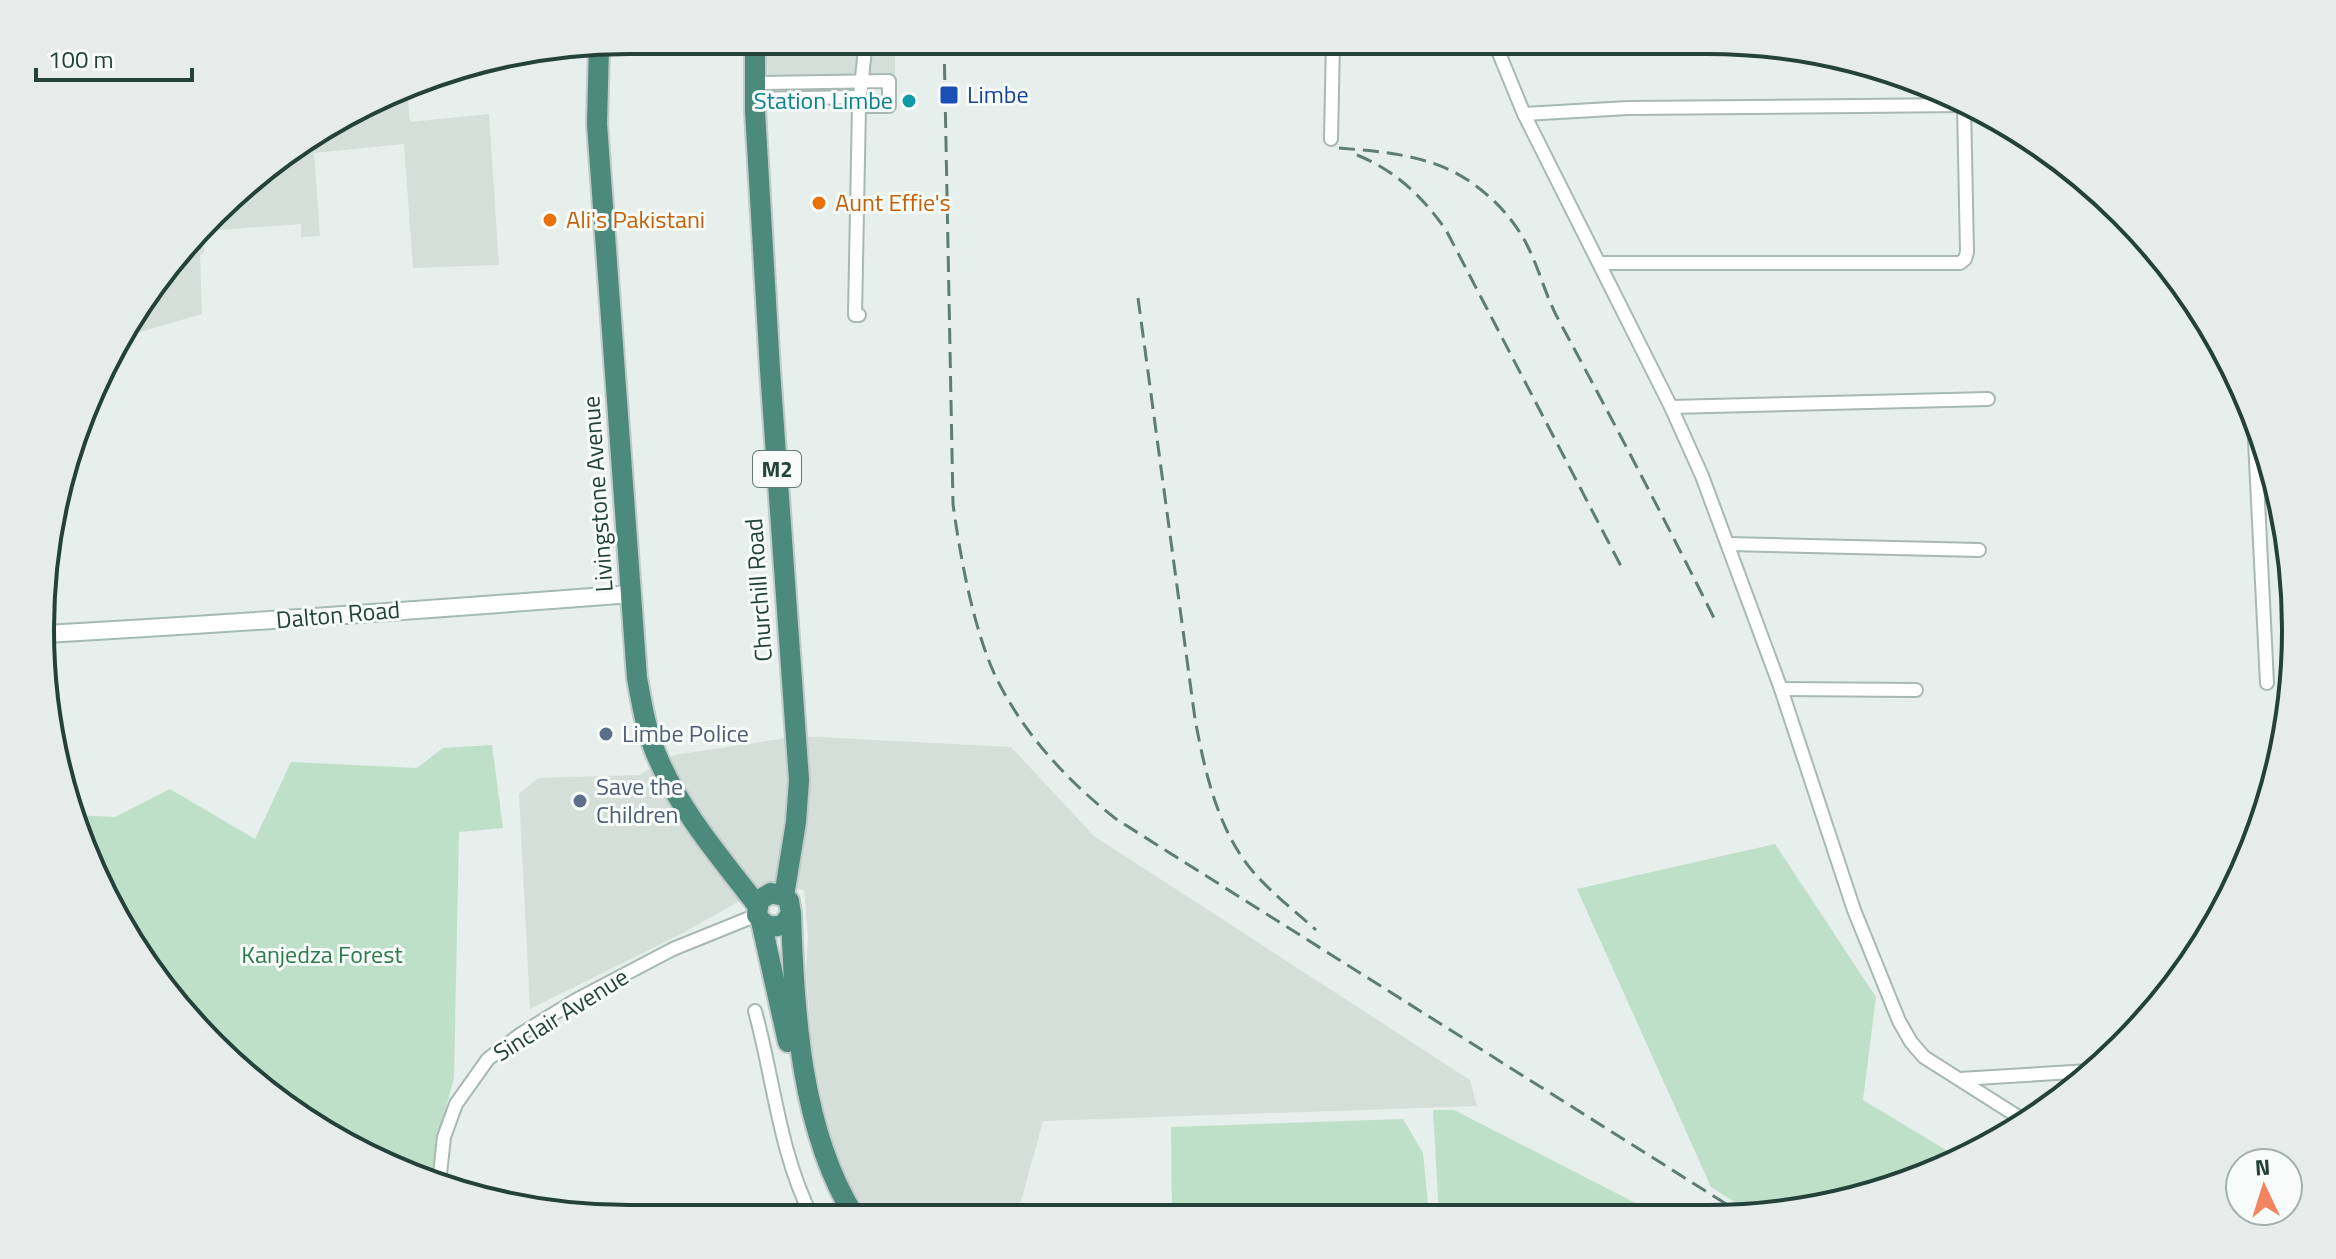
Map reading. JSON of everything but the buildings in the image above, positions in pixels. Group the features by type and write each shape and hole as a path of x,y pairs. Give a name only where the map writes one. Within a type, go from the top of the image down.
{"highway":[{"name":"Churchill Road","path":"755,54 770,370 799,780 787,905 793,976 812,1106 832,1172 849,1205"},
{"name":"Livingstone Avenue","path":"599,55 597,124 637,678 656,756 674,791 759,914"},
{"path":"759,914 766,925 778,926 784,924 787,905 771,893 764,895 759,914 812,1136 824,1175 838,1205"}],"main road":[{"name":"Dalton Road","path":"54,633 631,594"}],"street":[{"path":"859,315 855,315 859,101 864,54"},
{"path":"1331,139 1333,54"},
{"path":"1499,54 1524,114 1671,407 1702,476 1781,689 1854,910 1899,1021 1924,1057 2015,1115"},
{"path":"889,81 889,106 755,91 812,82 889,81"},
{"path":"812,82 812,98"},
{"path":"1524,114 1628,108 1941,104"},
{"path":"1600,263 1960,263 1967,252 1964,115"},
{"path":"1671,407 1988,399"},
{"path":"2257,464 2267,683"},
{"path":"2258,485 2263,485"},
{"path":"1728,544 1979,550"},
{"path":"1781,689 1916,690"},
{"name":"Sinclair Avenue","path":"440,1172 444,1137 456,1104 488,1059 521,1034 638,966 759,914"},
{"path":"755,1011 769,1061 778,1120 798,1188 806,1205"},
{"path":"1960,1079 2074,1072"}],"shaded area":[{"path":"767,54 895,54 895,77 768,80"},
{"path":"408,99 410,122 489,114 499,265 413,268 404,144 314,153 320,236 301,237 301,224 216,230 250,197 310,151 375,113"},
{"path":"204,243 204,252 200,255 202,314 137,333 173,279"},
{"path":"800,736 1011,747 1094,836 1470,1080 1477,1106 1043,1121 1021,1201 1017,1205 856,1205 828,1130 812,1048 804,890 770,884 683,933 530,1009 519,794 538,778 639,775 674,755"}],"green space":[{"name":"Kanjedza Forest","path":"492,745 503,828 459,832 454,1078 432,1169 375,1146 310,1108 250,1062 223,1036 173,980 131,917 113,884 86,815 115,817 170,789 255,839 291,762 417,768 443,748"},
{"path":"1775,844 1876,997 1863,1100 1949,1151 1855,1185 1782,1200 1738,1204 1711,1187 1577,889"},
{"path":"1433,1110 1454,1110 1639,1205 1438,1205"},
{"path":"1403,1119 1423,1153 1428,1205 1172,1205 1171,1127"}],"railway":[{"path":"944,54 953,504 964,568 986,654 1017,715 1063,771 1116,819 1727,1204"},
{"path":"1339,148 1408,156 1441,166 1481,189 1511,220 1528,247 1556,315 1714,618"},
{"path":"1357,155 1407,186 1446,230 1623,570"},
{"path":"1138,298 1203,760 1223,821 1243,858 1270,890 1316,930"}],"place":[{"name":"Limbe","path":"949,95"},
{"name":"Station Limbe","path":"909,101"},
{"name":"Aunt Effie's","path":"819,203"},
{"name":"Ali's Pakistani","path":"550,220"},
{"name":"Limbe Police","path":"606,734"},
{"name":"Save the Children","path":"580,801"}]}
